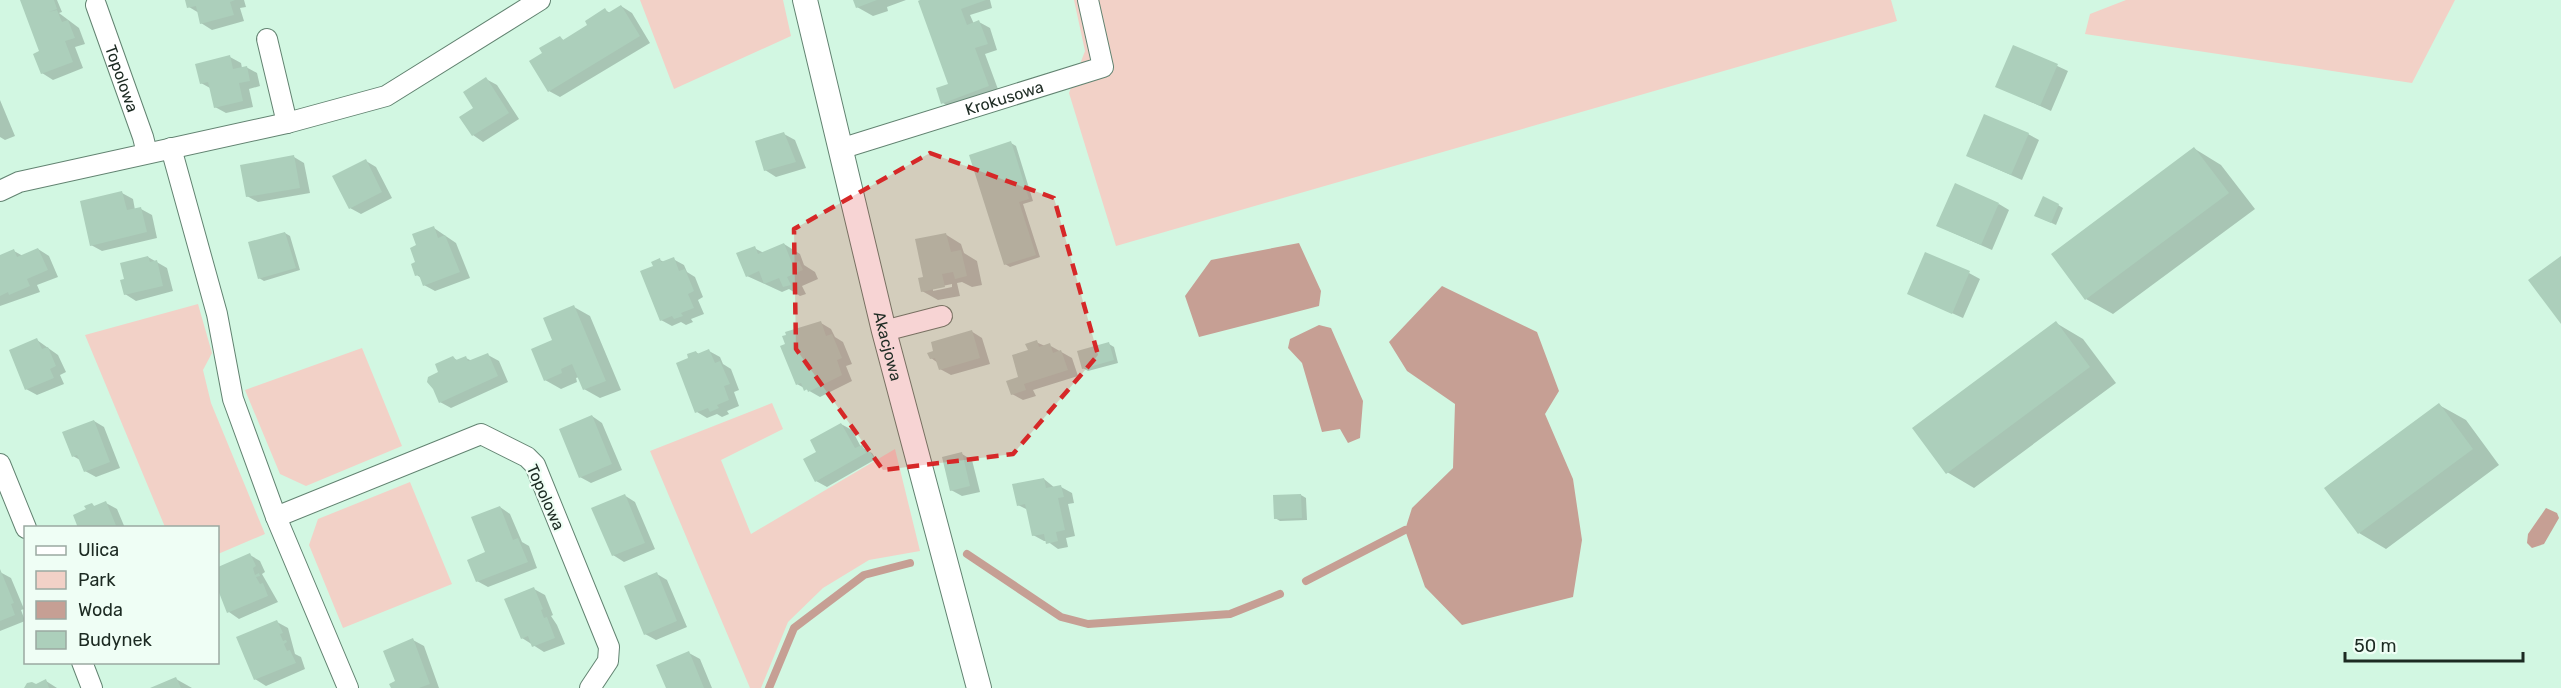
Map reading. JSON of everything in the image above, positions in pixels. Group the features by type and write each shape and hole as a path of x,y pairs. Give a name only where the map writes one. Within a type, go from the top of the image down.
{"street":[{"path":"0,190 19,182 287,123 386,96 540,0"},
{"name":"Akacjowa","path":"805,0 885,332 979,688"},
{"name":"Krokusowa","path":"840,149 1103,67 1088,0"},
{"name":"Topolowa","path":"96,5 147,153"},
{"path":"267,39 287,123"},
{"path":"171,148 217,314 233,399 276,517 348,688"},
{"path":"885,332 942,316"},
{"name":"Topolowa","path":"276,517 482,434 527,457 535,465 609,647 608,661 590,688"},
{"path":"0,464 25,526"},
{"path":"82,664 92,688"}],"highlighted area":[{"path":"930,153 1054,198 1098,355 1013,454 883,470 796,349 794,229"}],"green space":[{"path":"640,0 783,0 791,36 674,89"},
{"path":"1074,0 1891,0 1897,21 1116,246 1069,93 1085,51"},
{"path":"2126,0 2455,0 2412,83 2085,34 2090,14"},
{"path":"198,304 212,353 203,370 211,403 265,534 219,554 219,526 165,526 85,335"},
{"path":"362,348 402,446 306,486 280,474 245,390"},
{"path":"772,403 783,429 721,460 751,534 895,449 920,551 869,560 823,588 788,622 761,688 750,688 650,451"},
{"path":"410,482 452,584 343,628 309,545 318,519"}],"water":[{"path":"1299,243 1321,291 1319,306 1199,337 1185,296 1211,260"},
{"path":"1442,286 1537,332 1559,391 1545,414 1573,479 1582,540 1573,597 1462,625 1425,587 1405,530 1412,508 1453,468 1455,404 1407,371 1389,342"},
{"path":"1319,325 1331,328 1363,401 1360,438 1348,443 1340,429 1322,432 1302,363 1288,348 1290,339"},
{"path":"2546,508 2557,513 2559,518 2544,544 2532,548 2527,543 2528,534"}],"building":[{"path":"20,0 54,0 57,9 49,12 57,10 62,22 68,20 75,38 65,41 73,62 41,74 33,54 39,51"},
{"path":"185,0 235,0 230,2 234,15 200,24 196,6 187,8"},
{"path":"853,0 877,0 856,8"},
{"path":"986,0 961,9 967,25 979,20 988,44 975,48 989,86 941,104 936,88 948,84 918,1"},
{"path":"621,5 640,36 548,92 529,61 542,53 539,48 560,36 563,40 587,25 585,21 605,8 608,13"},
{"path":"2013,45 2058,64 2040,106 1995,87"},
{"path":"230,55 233,69 247,66 250,81 239,83 243,101 214,108 208,82 200,84 195,64"},
{"path":"486,77 509,113 472,136 459,117 473,108 463,92"},
{"path":"1984,114 2029,133 2011,175 1966,156"},
{"path":"784,132 796,162 764,171 755,141"},
{"path":"1011,141 1029,199 1019,202 1036,255 1004,265 969,155"},
{"path":"2194,147 2229,193 2085,300 2051,254"},
{"path":"294,155 300,188 246,197 240,165"},
{"path":"366,159 382,192 349,209 332,176"},
{"path":"1955,183 1999,203 1981,245 1936,226"},
{"path":"122,191 127,210 141,207 147,232 90,246 80,201"},
{"path":"2043,196 2059,204 2051,223 2034,216"},
{"path":"434,226 438,238 445,235 460,272 423,286 419,275 415,276 411,264 415,262 410,248 416,245 412,234"},
{"path":"285,232 296,268 258,279 248,242"},
{"path":"946,233 951,252 961,250 967,276 955,279 953,272 942,274 945,287 921,292 918,278 923,277 915,239"},
{"path":"784,243 792,263 799,261 803,270 787,277 791,285 783,287 779,278 764,284 759,271 746,277 736,253 755,246 758,254"},
{"path":"38,248 48,270 27,279 30,286 9,295 8,292 0,296 0,255 14,249 17,257"},
{"path":"1925,252 1970,271 1952,314 1907,294"},
{"path":"148,256 150,262 157,260 163,286 124,295 120,280 124,279 120,263"},
{"path":"2561,256 2561,324 2528,280"},
{"path":"674,257 679,271 685,269 694,291 688,294 694,308 681,313 683,316 674,319 672,316 660,321 640,271 653,266 651,262 660,258 661,262"},
{"path":"574,305 606,381 583,390 572,364 561,369 562,373 544,381 531,349 552,340 543,318"},
{"path":"821,321 826,336 832,334 842,358 837,360 842,375 808,392 807,389 804,391 801,383 796,385 780,346 785,344 782,336 786,335 785,332"},
{"path":"2056,321 2090,367 1946,474 1912,428"},
{"path":"972,330 980,358 939,370 935,358 930,359 927,353 933,351 931,342"},
{"path":"37,338 42,349 48,347 56,366 50,369 54,378 25,390 9,350"},
{"path":"1037,340 1039,347 1050,343 1053,353 1061,350 1068,370 1024,384 1026,390 1011,395 1006,381 1018,377 1012,355 1028,350 1025,344"},
{"path":"1109,342 1114,360 1082,369 1077,351"},
{"path":"709,349 715,363 720,361 730,384 724,386 729,400 717,405 719,408 710,412 708,408 695,413 676,363 688,358 687,354 696,351 697,354"},
{"path":"488,353 498,376 439,403 427,382 428,377 438,372 435,364 453,356 456,360 466,356 468,361"},
{"path":"2439,403 2473,449 2358,534 2324,488"},
{"path":"592,415 612,464 579,478 559,429"},
{"path":"94,420 110,462 84,472 77,455 72,457 62,432"},
{"path":"841,423 855,448 862,445 866,453 815,482 803,459 816,452 810,440"},
{"path":"962,452 970,486 950,491 942,457"},
{"path":"1044,478 1046,488 1061,485 1064,497 1058,498 1065,530 1056,532 1058,541 1046,544 1044,534 1032,536 1025,504 1017,506 1012,484"},
{"path":"625,494 645,543 612,556 591,508"},
{"path":"1301,494 1302,518 1274,519 1273,495"},
{"path":"106,501 116,526 77,526 73,515 86,509 84,506 92,503 94,506"},
{"path":"500,506 513,540 518,538 528,562 476,582 467,560 485,552 471,517"},
{"path":"250,553 256,566 253,568 255,575 259,573 260,576 256,577 260,584 263,583 268,596 227,613 219,593 219,567"},
{"path":"0,569 14,603 11,604 15,615 0,621"},
{"path":"657,572 677,621 644,635 624,586"},
{"path":"534,587 543,609 541,610 544,618 547,617 555,638 532,647 528,636 521,639 504,599"},
{"path":"277,620 283,633 280,634 283,641 287,642 284,644 287,651 290,650 296,663 254,680 236,637"},
{"path":"413,638 430,684 419,688 391,688 389,684 395,681 383,651"},
{"path":"689,651 704,688 666,688 656,665"},
{"path":"176,677 181,688 150,688"},
{"path":"46,679 49,688 24,688 27,683 36,684"}],"waterway":[{"path":"1306,581 1405,530"},
{"path":"967,554 1061,617 1088,624 1230,614 1280,594"},
{"path":"769,688 794,628 864,575 910,563"}]}
